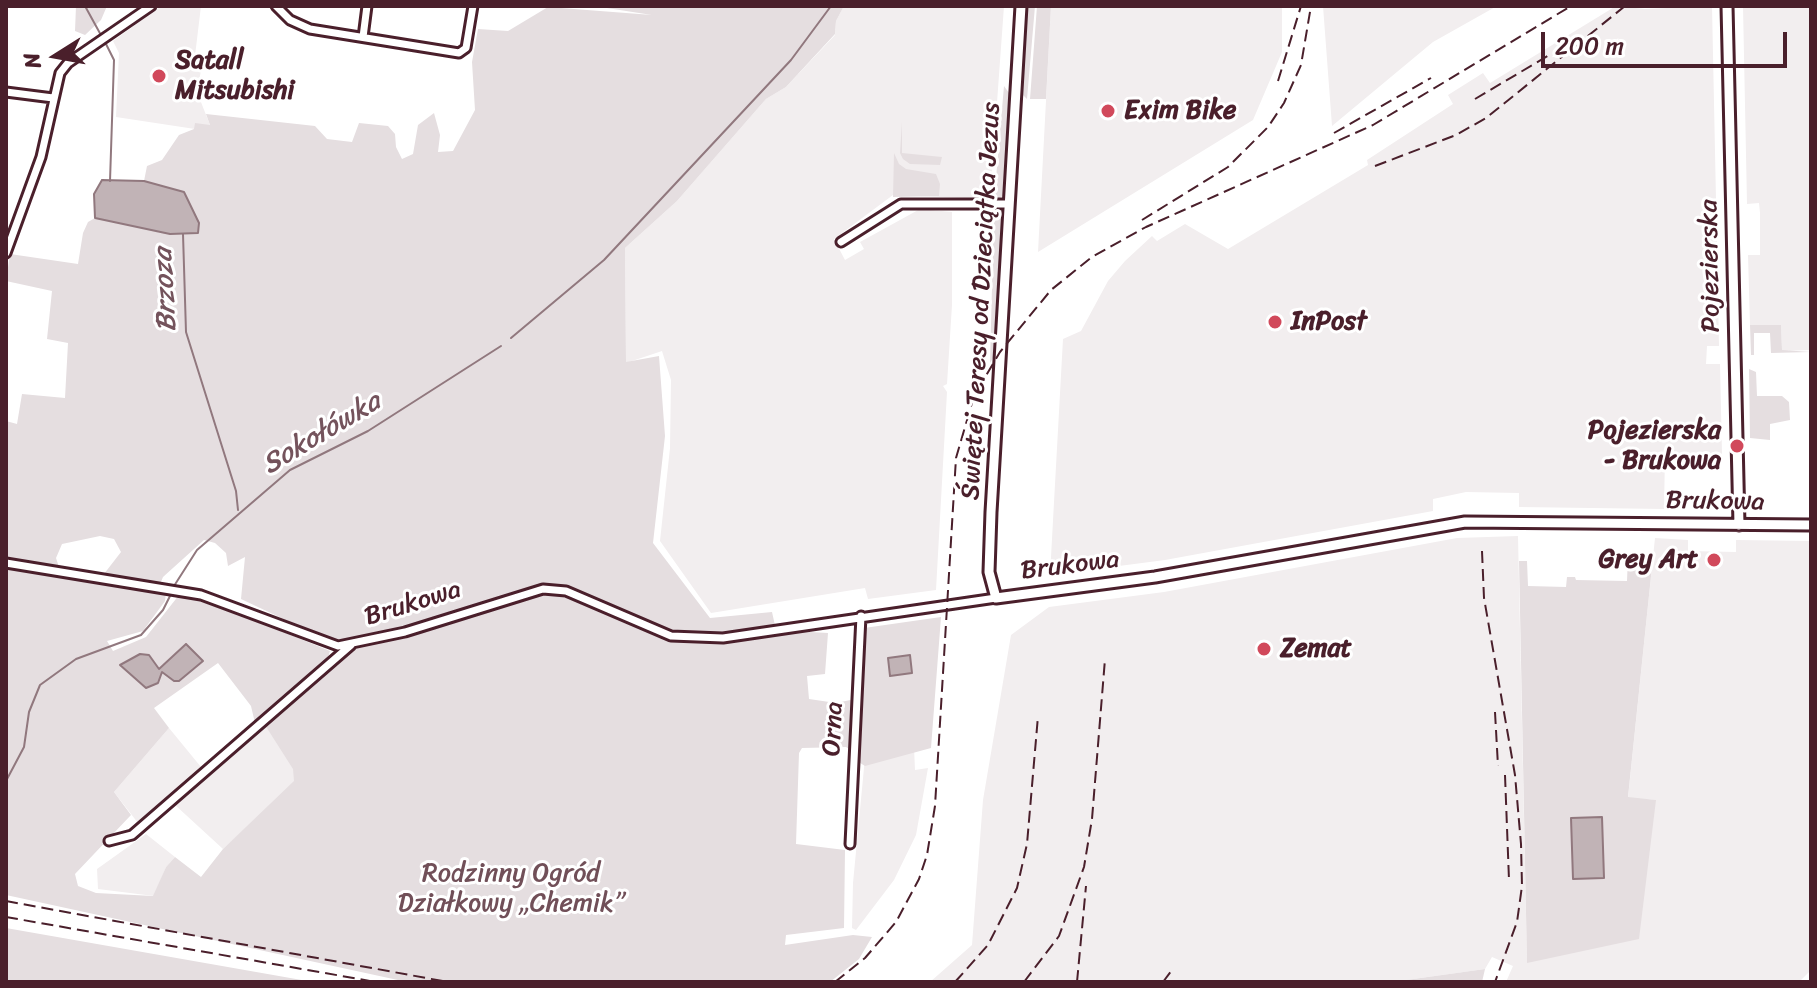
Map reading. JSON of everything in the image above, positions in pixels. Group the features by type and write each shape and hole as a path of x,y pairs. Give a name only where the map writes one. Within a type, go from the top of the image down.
{"street":[{"path":"6,253 8,236 41,157 53,98 65,66 151,6"},
{"path":"276,6 290,20 305,27 464,51 473,6"},
{"path":"363,37 367,6"},
{"name":"Świętej Teresy od Dzieciątka Jezus","path":"996,598 990,577 990,540 1021,6"},
{"name":"Pojezierska","path":"1727,6 1739,525"},
{"path":"6,92 53,98"},
{"path":"841,242 909,202 1009,204"},
{"name":"Brukowa","path":"6,563 165,587 220,600 323,642 351,645 550,588 566,591 671,636 723,638 861,616 1155,577 1456,523 1811,525"},
{"name":"Orna","path":"850,844 861,616"},
{"name":"Brukowa","path":"109,841 132,835 351,645"}],"shaded area":[{"name":"Satall Mitsubishi","path":"161,6 201,6 194,64 202,65 197,92 210,125 195,129 116,117 119,53 113,41"},
{"path":"844,6 1004,6 990,199 893,195 834,239 845,260 864,249 860,242 920,209 952,212 952,305 947,384 943,386 947,392 936,590 868,599 865,588 711,613 660,541 670,448 671,380 662,351 626,363 625,248 677,201 766,99 786,87 835,35 836,21"},
{"path":"1051,6 1282,6 1282,52 1253,120 1038,252"},
{"path":"1323,6 1497,6 1433,42 1332,126"},
{"path":"1616,6 1645,9 1712,6 1719,346 1707,346 1706,364 1720,364 1722,454 1665,454 1664,509 1519,507 1519,493 1466,492 1433,499 1433,511 1165,560 1050,575 1063,339 1081,331 1108,281 1125,261 1152,236 1157,241 1185,224 1228,249 1368,165 1367,160 1453,104 1448,95 1483,73 1490,83"},
{"path":"1743,6 1811,6 1811,350 1782,351 1781,325 1750,325 1748,255 1760,255 1760,213 1759,203 1747,204"},
{"path":"102,180 144,181 184,192 199,223 198,233 170,234 95,218 94,194"},
{"path":"1518,536 1527,963 1656,800 1628,798 1655,538 1688,540 1688,551 1736,552 1736,540 1811,541 1811,970 1799,982 1506,982 1513,966 1492,957 1485,969 1392,982 930,982 972,945 983,800 1011,635 1049,607 1164,592 1457,538"},
{"path":"186,644 203,661 179,681 162,672 158,683 146,688 120,665 140,654 149,655 159,669"},
{"path":"910,655 912,673 890,676 888,658"},
{"path":"265,725 304,775 223,849 174,804"},
{"path":"169,728 201,767 138,823 114,792"},
{"path":"866,747 914,747 915,770 928,768 916,835 894,880 856,930 852,928 853,883"},
{"path":"1602,817 1604,878 1573,879 1571,818"},
{"path":"146,834 175,857 166,867 154,896 98,889 97,869"}],"green space":[{"path":"76,6 107,6 101,20 85,35 75,31"},
{"name":"Rodzinny Ogród Działkowy „Chemik”","path":"594,6 844,6 836,21 835,34 786,87 766,99 677,201 625,248 626,362 659,356 665,436 653,543 710,618 772,612 776,630 828,633 825,674 807,676 809,699 836,703 860,698 864,628 941,617 931,748 865,766 857,761 856,753 846,747 802,748 799,753 796,844 845,850 844,928 786,935 785,945 853,935 872,937 859,959 830,982 407,982 6,895 6,567 97,583 121,552 114,539 100,536 62,544 56,558 59,567 6,557 6,421 17,424 22,394 65,398 68,343 47,339 52,291 6,281 10,254 78,264 83,233 88,222 95,218 170,234 184,192 144,181 147,166 162,160 179,135 194,129 195,123 210,125 206,114 315,126 327,139 352,142 359,123 388,126 395,134 396,147 402,159 413,154 418,125 434,113 440,135 438,152 453,151 475,110 472,62 478,29 508,31 548,7 652,15","holes":["204,540 215,543 226,553 228,566 245,557 241,599 328,640 350,640 351,650 265,725 293,769 294,781 223,849 201,877 175,857 166,867 153,896 96,893 78,886 75,874 131,815 114,792 169,728 154,708 218,663 251,706 255,723 327,661 330,651 212,603 179,595 146,637 113,651 107,641 143,631 165,601 166,592 158,589 163,577"]},
{"path":"1027,6 1035,6 1027,99 1022,94"},
{"path":"1037,6 1051,6 1046,99 1030,99"},
{"path":"1004,86 1009,93 1003,196 994,201"},
{"path":"902,122 902,153 942,157 940,165 910,164 903,159 900,153"},
{"path":"894,153 899,164 906,169 936,174 940,184 939,196 893,197"},
{"path":"994,209 1000,213 1002,222 993,358 990,363"},
{"path":"1750,325 1781,325 1782,350 1811,352 1771,353 1770,333 1754,333 1754,355 1751,355"},
{"path":"1749,369 1756,372 1757,396 1782,396 1789,402 1790,420 1770,424 1770,440 1750,438"},
{"path":"1628,556 1653,557 1628,797 1656,800 1639,939 1527,963 1519,561 1527,561 1528,586 1566,587 1567,577 1627,581"},
{"path":"6,928 313,982 6,982"},
{"path":"1485,969 1482,982 1392,982"}],"waterway":[{"name":"Brzoza","path":"85,6 102,37"},
{"name":"Sokołówka","path":"511,338 604,260 791,60 831,6"},
{"name":"Brzoza","path":"105,42 114,60 110,181"},
{"name":"Brzoza","path":"183,234 186,332 236,491 238,510"},
{"name":"Sokołówka","path":"174,586 197,550 290,470 368,431 501,346"},
{"name":"Sokołówka","path":"6,781 24,747 29,712 40,685 76,659 141,635 163,610 172,592"}],"railway":[{"path":"1278,81 1301,6"},
{"path":"1142,220 1228,167 1268,127 1284,103 1301,65 1311,6"},
{"path":"835,982 865,958 896,922 919,879 927,855 935,806 956,458 974,396 1000,352 1051,290 1092,257 1146,227 1373,125 1571,6"},
{"path":"1375,166 1456,135 1486,118 1625,6"},
{"path":"1475,99 1551,54"},
{"path":"1334,133 1431,78"},
{"path":"1482,551 1484,598 1515,775 1521,844 1522,886 1517,922 1495,982"},
{"path":"1024,982 1059,936 1084,867 1092,819 1105,659"},
{"path":"1495,712 1498,766"},
{"path":"955,982 988,945 1017,888 1027,844 1038,716"},
{"path":"1505,775 1509,880"},
{"path":"1077,982 1086,886"},
{"path":"6,901 448,982"},
{"path":"6,917 376,982"},
{"path":"1163,982 1172,970"}],"place":[{"name":"Satall Mitsubishi","path":"159,76"},
{"name":"Exim Bike","path":"1108,111"},
{"name":"InPost","path":"1275,322"},
{"name":"Pojezierska - Brukowa","path":"1737,446"},
{"name":"Grey Art","path":"1714,560"},
{"name":"Zemat","path":"1264,649"}]}
